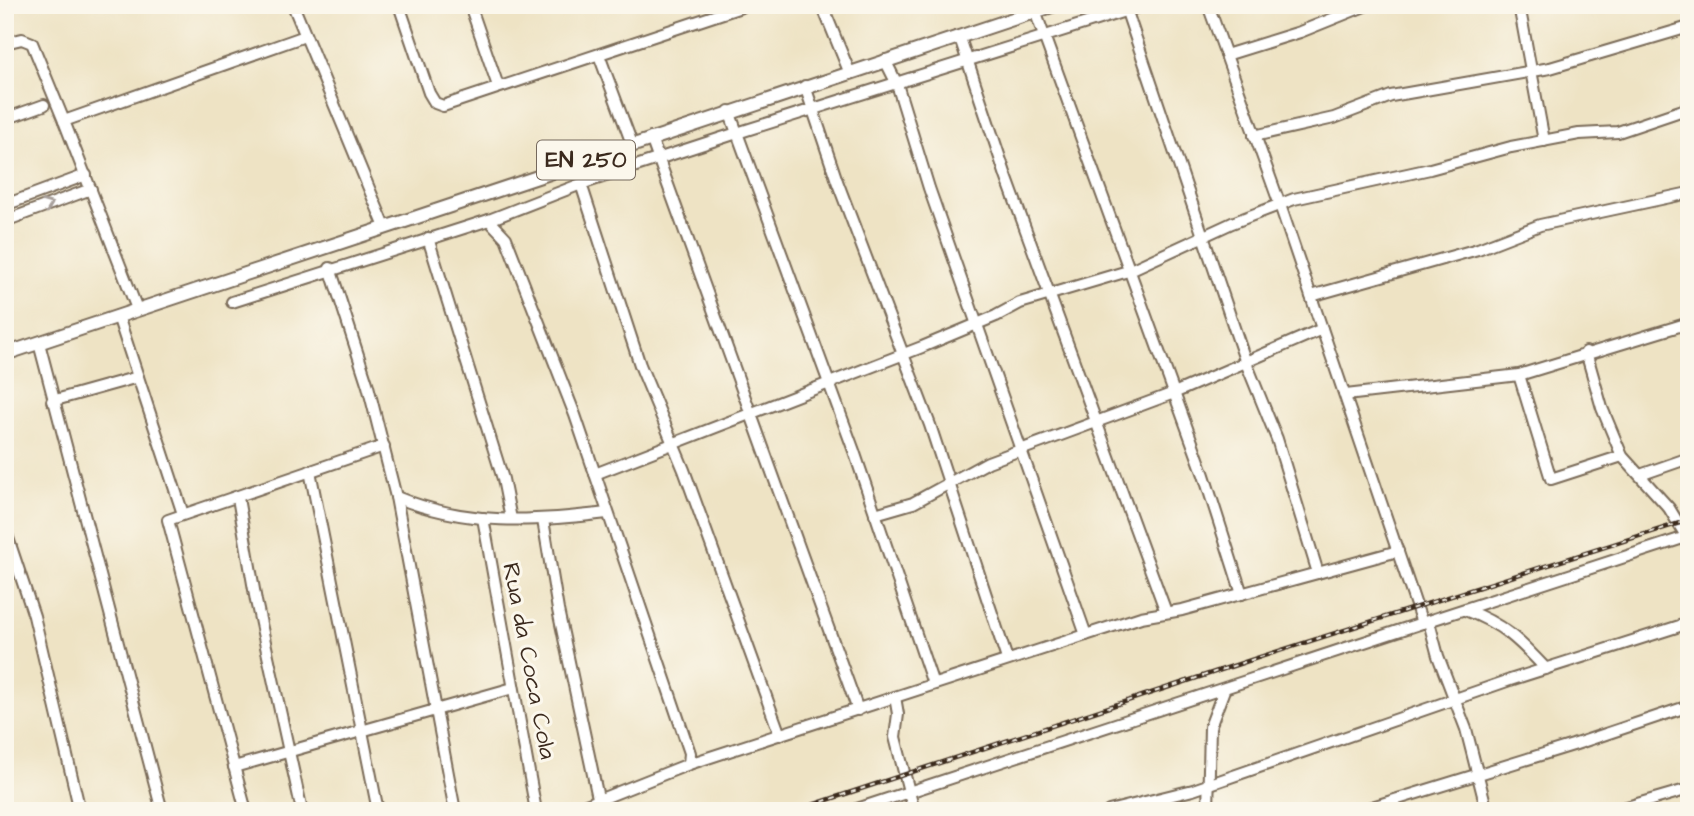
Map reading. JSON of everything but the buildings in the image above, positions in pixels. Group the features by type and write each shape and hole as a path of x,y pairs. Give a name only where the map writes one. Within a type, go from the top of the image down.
{"main road":[{"name":"EN 250","path":"5,354 849,71 960,38 1055,5"}],"street":[{"path":"293,5 385,227"},
{"path":"399,5 435,103 449,104 599,55 706,11 747,5"},
{"path":"470,5 498,86"},
{"path":"822,5 849,71"},
{"path":"232,302 330,268 489,220 581,184 657,159 897,84 1126,8 1144,5"},
{"path":"1208,5 1280,205 1398,551 1466,729 1487,811"},
{"path":"1519,5 1544,141"},
{"path":"1226,55 1300,32 1360,7"},
{"path":"1126,8 1245,360 1277,439 1318,573"},
{"path":"1035,11 1174,393 1242,594"},
{"path":"1254,136 1334,118 1391,96 1530,73 1606,54 1689,27"},
{"path":"64,121 305,36"},
{"path":"960,38 1166,612"},
{"path":"5,43 22,39 32,43 137,309"},
{"path":"599,55 632,144"},
{"path":"885,60 897,84 929,188 1086,635"},
{"path":"805,86 837,181 903,353 1007,659"},
{"path":"5,119 44,105"},
{"path":"595,474 978,324 1020,303 1128,271 1203,236 1280,205 1544,141 1579,134 1618,132 1689,108"},
{"path":"729,111 875,514 933,684"},
{"path":"651,138 858,710"},
{"path":"5,205 86,175"},
{"path":"581,184 615,291 671,444 687,478 780,736"},
{"path":"5,221 91,189"},
{"path":"1311,296 1478,249 1539,225 1689,192"},
{"path":"407,219 416,242"},
{"path":"489,220 506,239 532,300 667,678 690,753 689,764"},
{"path":"428,238 503,479 511,519"},
{"path":"330,268 368,386 396,497 434,711 455,811"},
{"path":"118,316 183,514"},
{"path":"1346,395 1519,375 1586,352 1689,323"},
{"path":"875,514 913,503 988,461 1174,393 1245,360 1322,329"},
{"path":"39,343 52,401 162,811"},
{"path":"851,811 1224,690 1329,652 1688,538 1669,508 1622,456 1602,408 1586,352"},
{"path":"1519,375 1550,479 1622,456"},
{"path":"52,401 138,377"},
{"path":"246,811 168,523 170,518 238,498 384,446"},
{"path":"1640,475 1689,458"},
{"path":"310,471 378,811"},
{"path":"396,497 447,515 483,518 543,520 607,513"},
{"path":"238,498 302,811"},
{"name":"Rua da Coca Cola","path":"483,518 536,811"},
{"path":"543,520 558,610 598,797"},
{"path":"5,529 34,616 80,811"},
{"path":"571,811 598,797 689,764 1007,659 1166,612 1398,551"},
{"path":"1465,610 1493,621 1513,634 1546,669"},
{"path":"1109,811 1208,785 1454,699 1689,623"},
{"path":"234,767 513,688"},
{"path":"1208,811 1210,727 1224,690"},
{"path":"895,697 898,714 895,737 914,811"},
{"path":"1359,811 1689,705"},
{"path":"1613,811 1689,789"}],"railway":[{"path":"794,811 1254,659 1689,520"}]}
